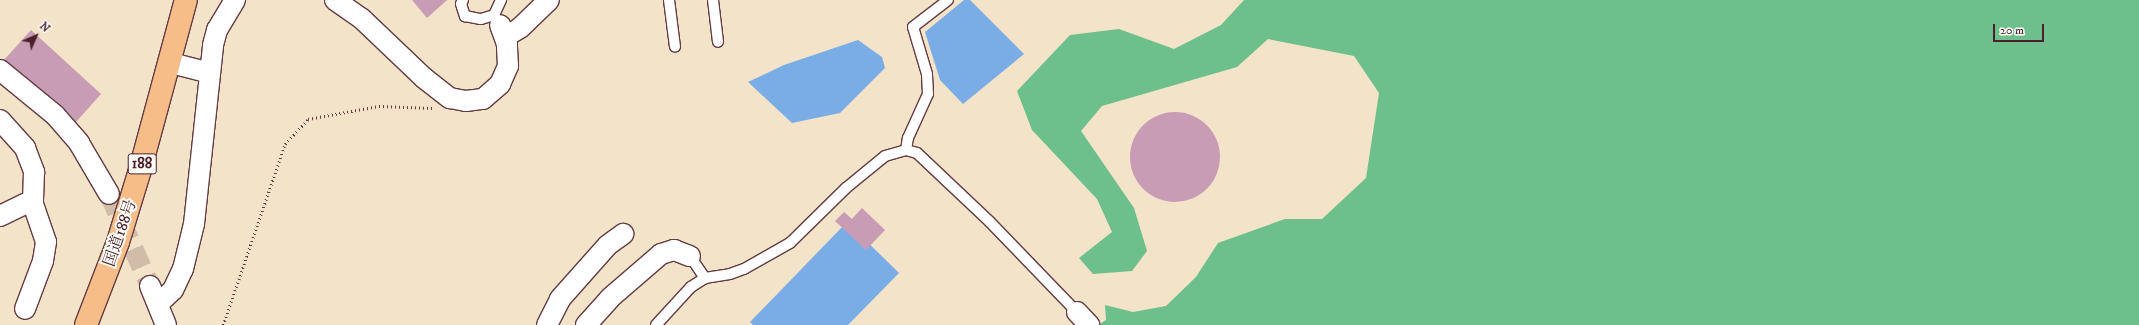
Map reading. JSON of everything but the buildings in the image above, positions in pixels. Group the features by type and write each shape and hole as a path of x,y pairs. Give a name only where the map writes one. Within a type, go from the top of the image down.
{"highway":[{"name":"国道188号","path":"86,325 118,242 171,64 186,0"},
{"path":"101,325 118,242"}],"street":[{"path":"159,304 173,290 183,269 194,224 210,73 217,30 235,0"},
{"path":"335,0 361,18 424,78 450,98 466,101 483,99 500,84 508,66 499,26 520,28 549,0"},
{"path":"171,64 210,73"},
{"path":"0,70 55,115 79,143 109,194"},
{"path":"0,120 25,148 34,172 33,204 46,242 43,261 25,309"},
{"path":"0,216 26,204 33,204"},
{"path":"547,325 560,299 608,245 623,234"},
{"path":"586,325 610,298 661,254 674,250 690,256"},
{"path":"150,286 159,304 166,325"}],"lane":[{"path":"463,0 461,4 465,16 481,19 499,26 501,0"},
{"path":"669,0 675,47"},
{"path":"713,0 718,42"},
{"path":"906,150 908,138 928,94 927,74 913,27 948,0"},
{"path":"656,325 691,287 705,278 730,274 744,269 790,243 846,188 885,156 906,150 917,153 990,222 1083,319"},
{"path":"690,256 705,278"}],"path":[{"path":"223,325 285,144 308,119 379,106 441,107 450,98"}],"green space":[{"path":"1244,0 2139,0 2139,325 1098,325 1106,320 1105,305 1133,312 1166,306 1196,277 1218,243 1285,219 1322,219 1366,178 1379,93 1354,56 1268,39 1237,67 1102,106 1081,131 1134,208 1147,251 1132,271 1093,274 1079,258 1112,232 1097,199 1032,130 1017,91 1070,35 1119,29 1174,49 1221,25"}],"water":[{"path":"964,0 970,0 1024,54 963,104 940,80 925,32"},
{"path":"858,40 882,57 885,68 840,113 792,123 748,82 784,65"},
{"path":"847,222 899,273 848,325 753,325 750,322"}],"tunnel":[{"path":"109,194 150,286"}]}
